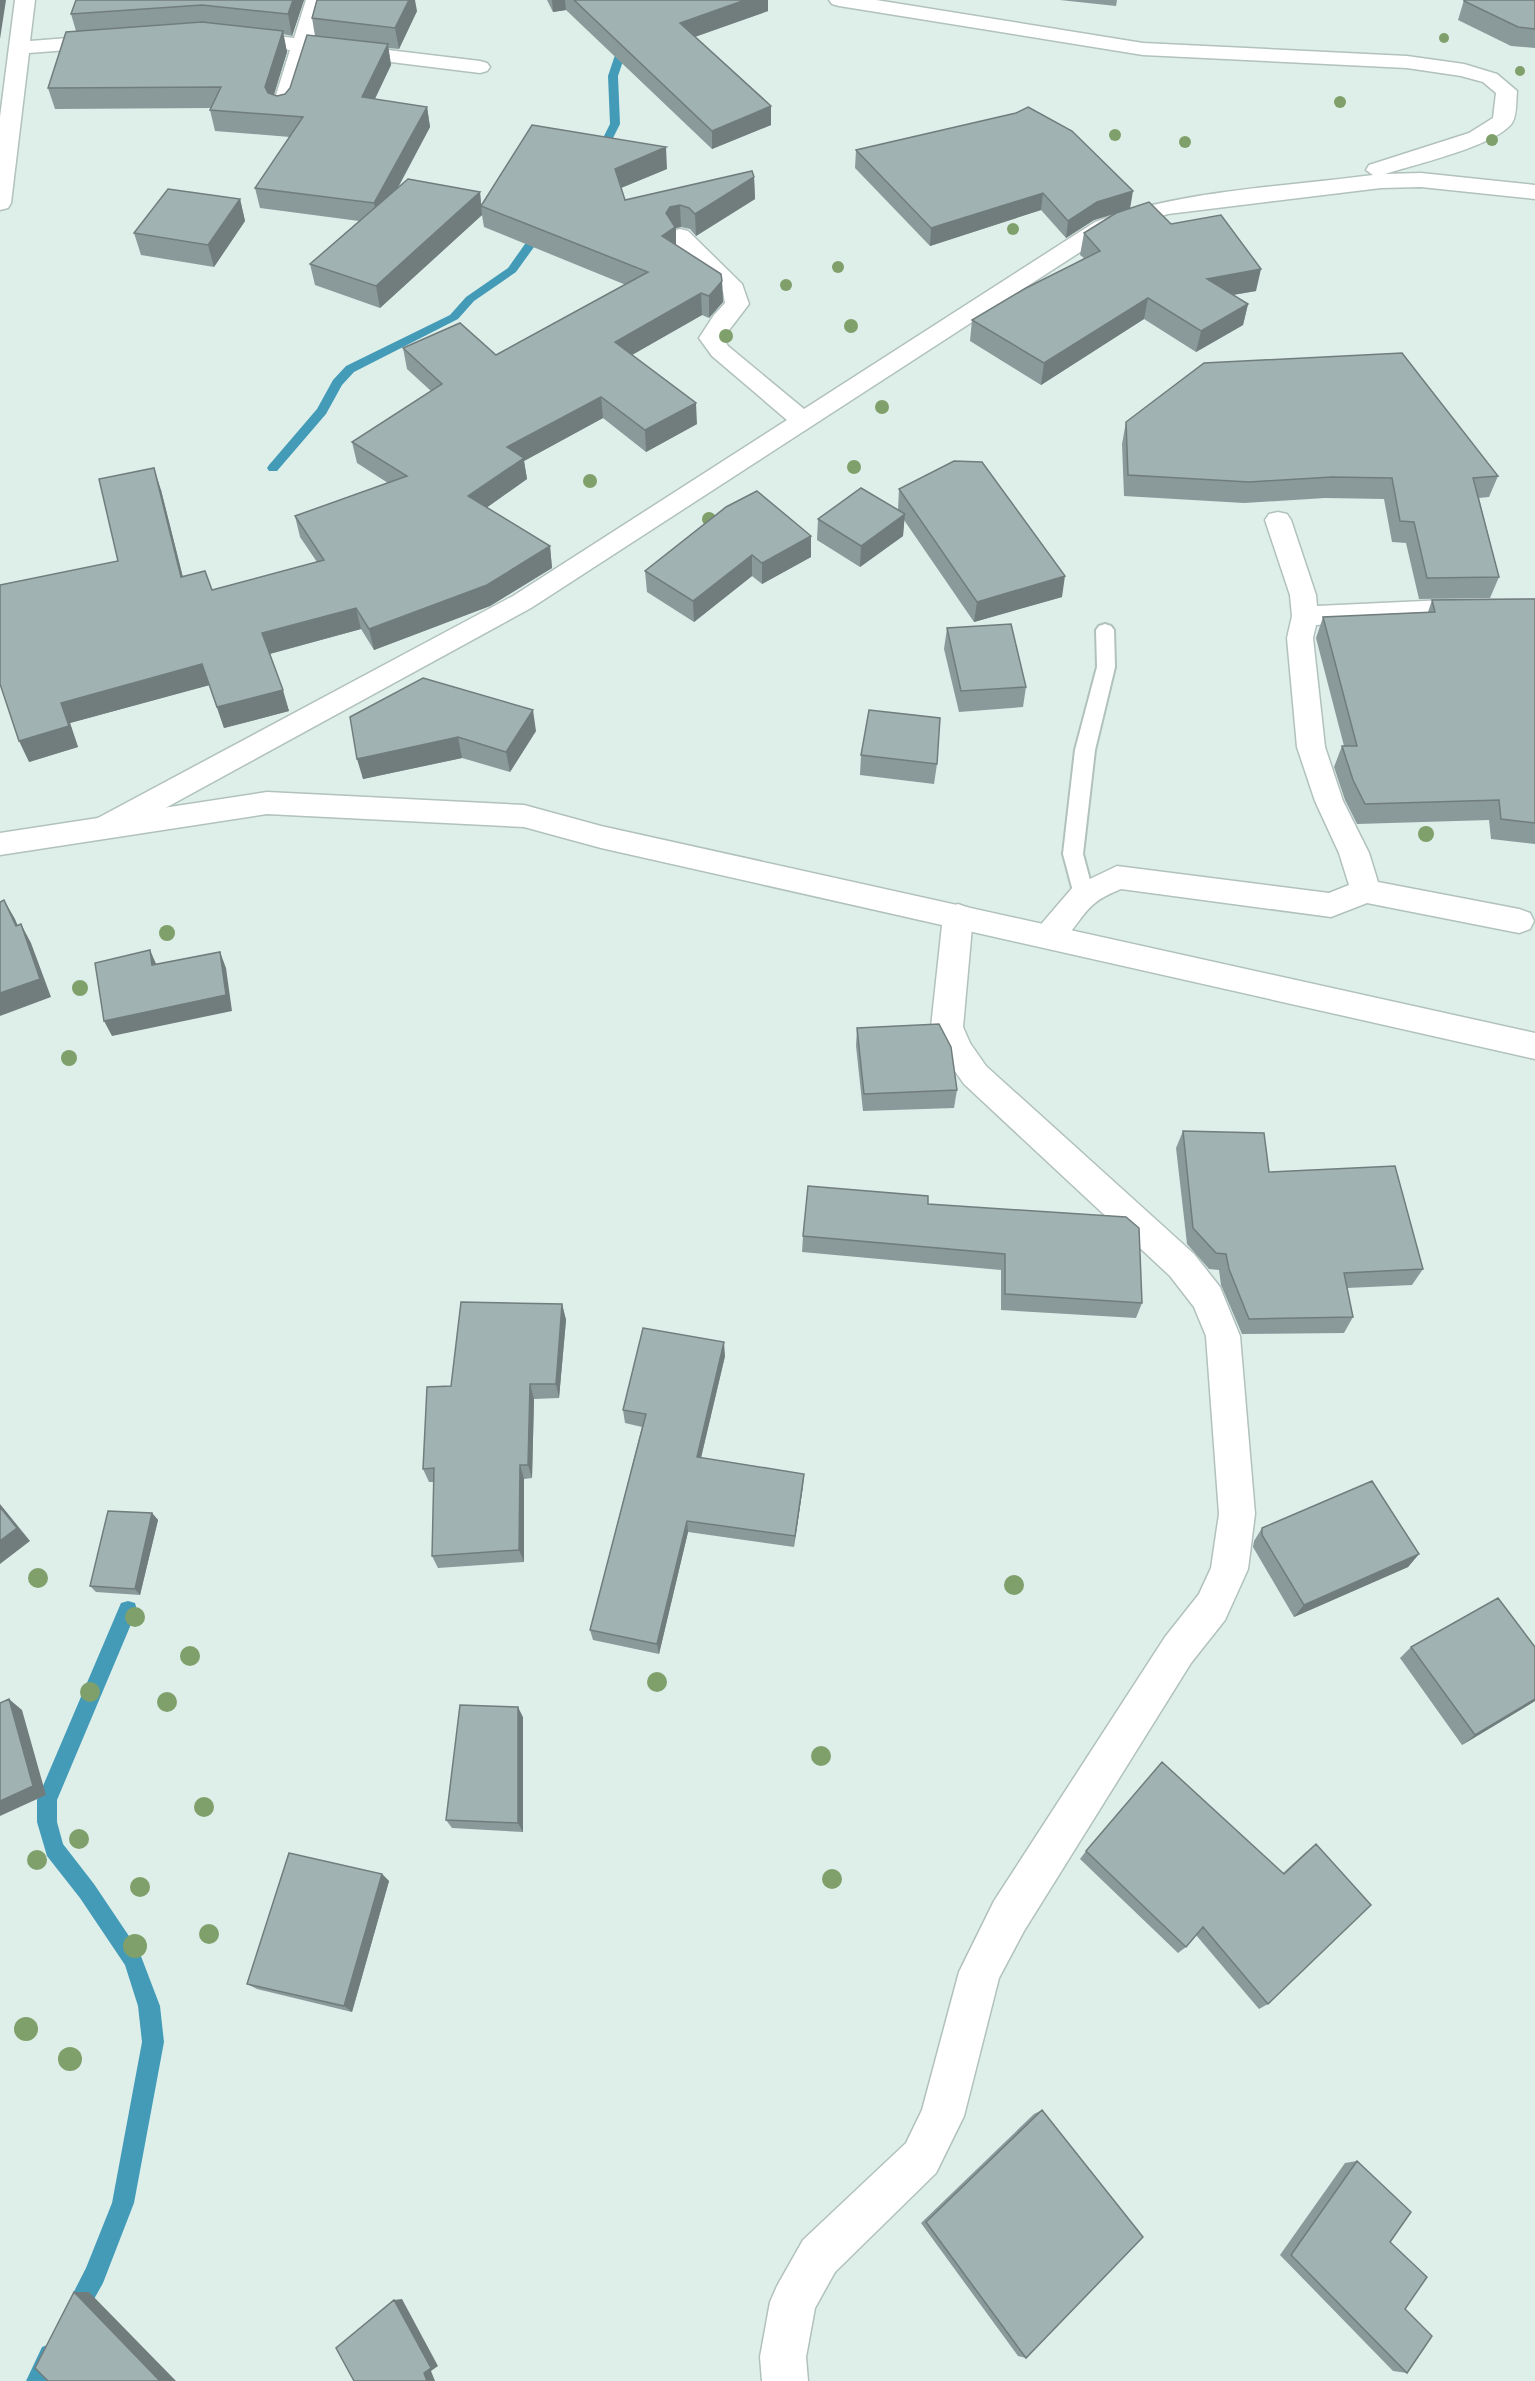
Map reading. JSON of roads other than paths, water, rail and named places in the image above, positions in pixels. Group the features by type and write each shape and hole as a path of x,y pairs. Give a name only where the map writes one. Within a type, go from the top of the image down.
{"street":[{"path":"0,203 25,0"},
{"path":"282,108 316,0"},
{"path":"839,0 1143,49 1407,62 1464,70 1490,78 1507,91 1503,121 1477,138 1316,189"},
{"path":"227,36 480,67"},
{"path":"19,48 125,39"},
{"path":"106,827 522,602 1103,227 1134,215 1168,207 1381,181 1421,180 1535,192"},
{"path":"680,236 734,289 737,304 711,338 720,351 803,421"},
{"path":"1278,520 1303,595 1305,616 1300,638 1311,747 1329,801 1354,853 1366,891"},
{"path":"1305,616 1445,609 1535,609"},
{"path":"0,844 267,803 524,816 601,837 1535,1046"},
{"path":"1048,937 1084,895 1117,877 1331,905 1366,891 1519,921"},
{"path":"785,2381 783,2357 793,2302 819,2256 921,2158 942,2116 980,1972 1009,1916 1178,1650 1212,1607 1229,1569 1237,1514 1223,1336 1209,1298 1182,1265 975,1075 958,1051 947,1027 958,916"}],"lane":[{"path":"1084,895 1074,854 1085,750 1106,667 1105,630"}],"waterway":[{"path":"598,158 615,124 613,76 623,46 624,32 612,0"},
{"path":"273,468 322,411 337,383 350,369 454,317 470,299 512,270 541,229"},
{"path":"75,2311 95,2275 123,2203 153,2042 149,2006 132,1958 87,1891 54,1849 47,1822 47,1800 128,1610"},
{"path":"38,2381 50,2355"}]}
